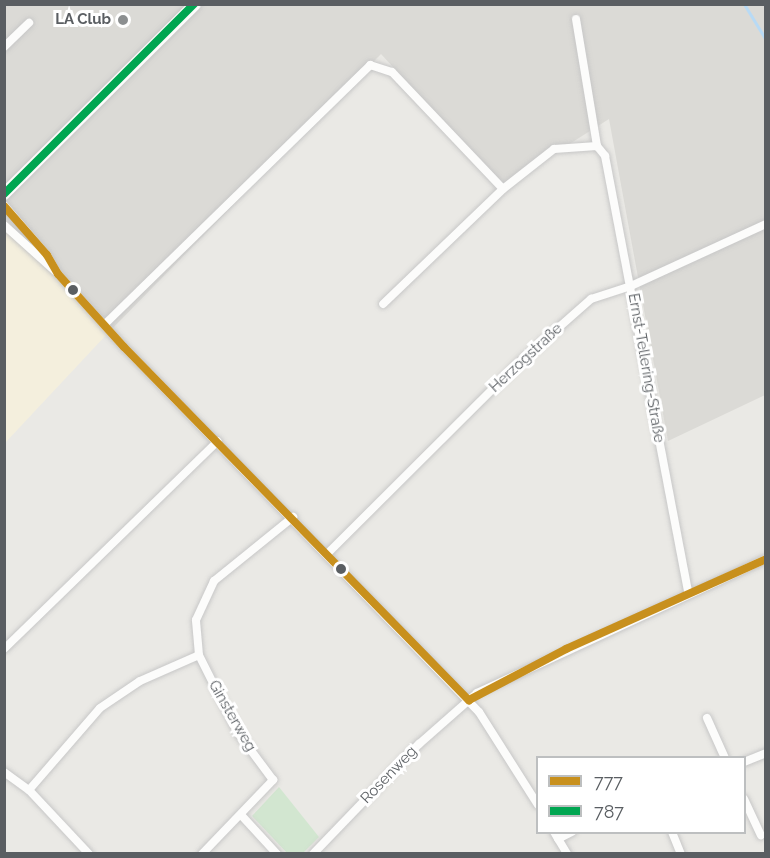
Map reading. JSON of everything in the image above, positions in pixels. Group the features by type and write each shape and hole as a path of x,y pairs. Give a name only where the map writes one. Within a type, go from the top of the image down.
{"main road":[{"path":"4,194 195,4"}],"street":[{"name":"Ernst-Tellering-Straße","path":"576,19 597,146 605,156 688,593"},
{"path":"4,47 29,23"},
{"path":"105,324 370,65 392,72 503,189"},
{"path":"383,303 503,189 554,149 597,146"},
{"path":"4,205 47,255 58,273"},
{"name":"Herzogstraße","path":"328,554 548,337 591,299 631,286 765,224"},
{"path":"4,225 58,273 469,700 536,803"},
{"path":"4,649 218,441"},
{"path":"29,790 100,708 140,681 199,655 196,620 204,595 214,581 293,518"},
{"name":"Rosenweg","path":"313,854 419,744 469,700 556,654 765,558"},
{"name":"Ginsterweg","path":"199,655 238,733 273,780 242,816 202,854"},
{"path":"706,718 724,756"},
{"path":"746,761 765,753"},
{"path":"5,773 29,790 89,854"},
{"path":"746,803 761,835"},
{"path":"242,816 277,854"},
{"path":"673,834 681,854"},
{"path":"556,836 567,854"}],"shaded area":[{"path":"4,5 765,5 765,395 668,441 609,119 503,186 381,54 108,333 5,218"},
{"path":"4,218 108,333 5,443 4,443"}],"green space":[{"path":"279,787 319,837 303,853 287,853 252,816"}],"waterway":[{"path":"744,4 766,40"}],"transit line":[{"name":"787","path":"4,194 194,4"},
{"name":"777","path":"4,206 47,255 58,274 124,347 469,700"},
{"name":"777","path":"469,700 566,649 766,559"}],"place":[{"name":"LA Club","path":"123,20"}]}
